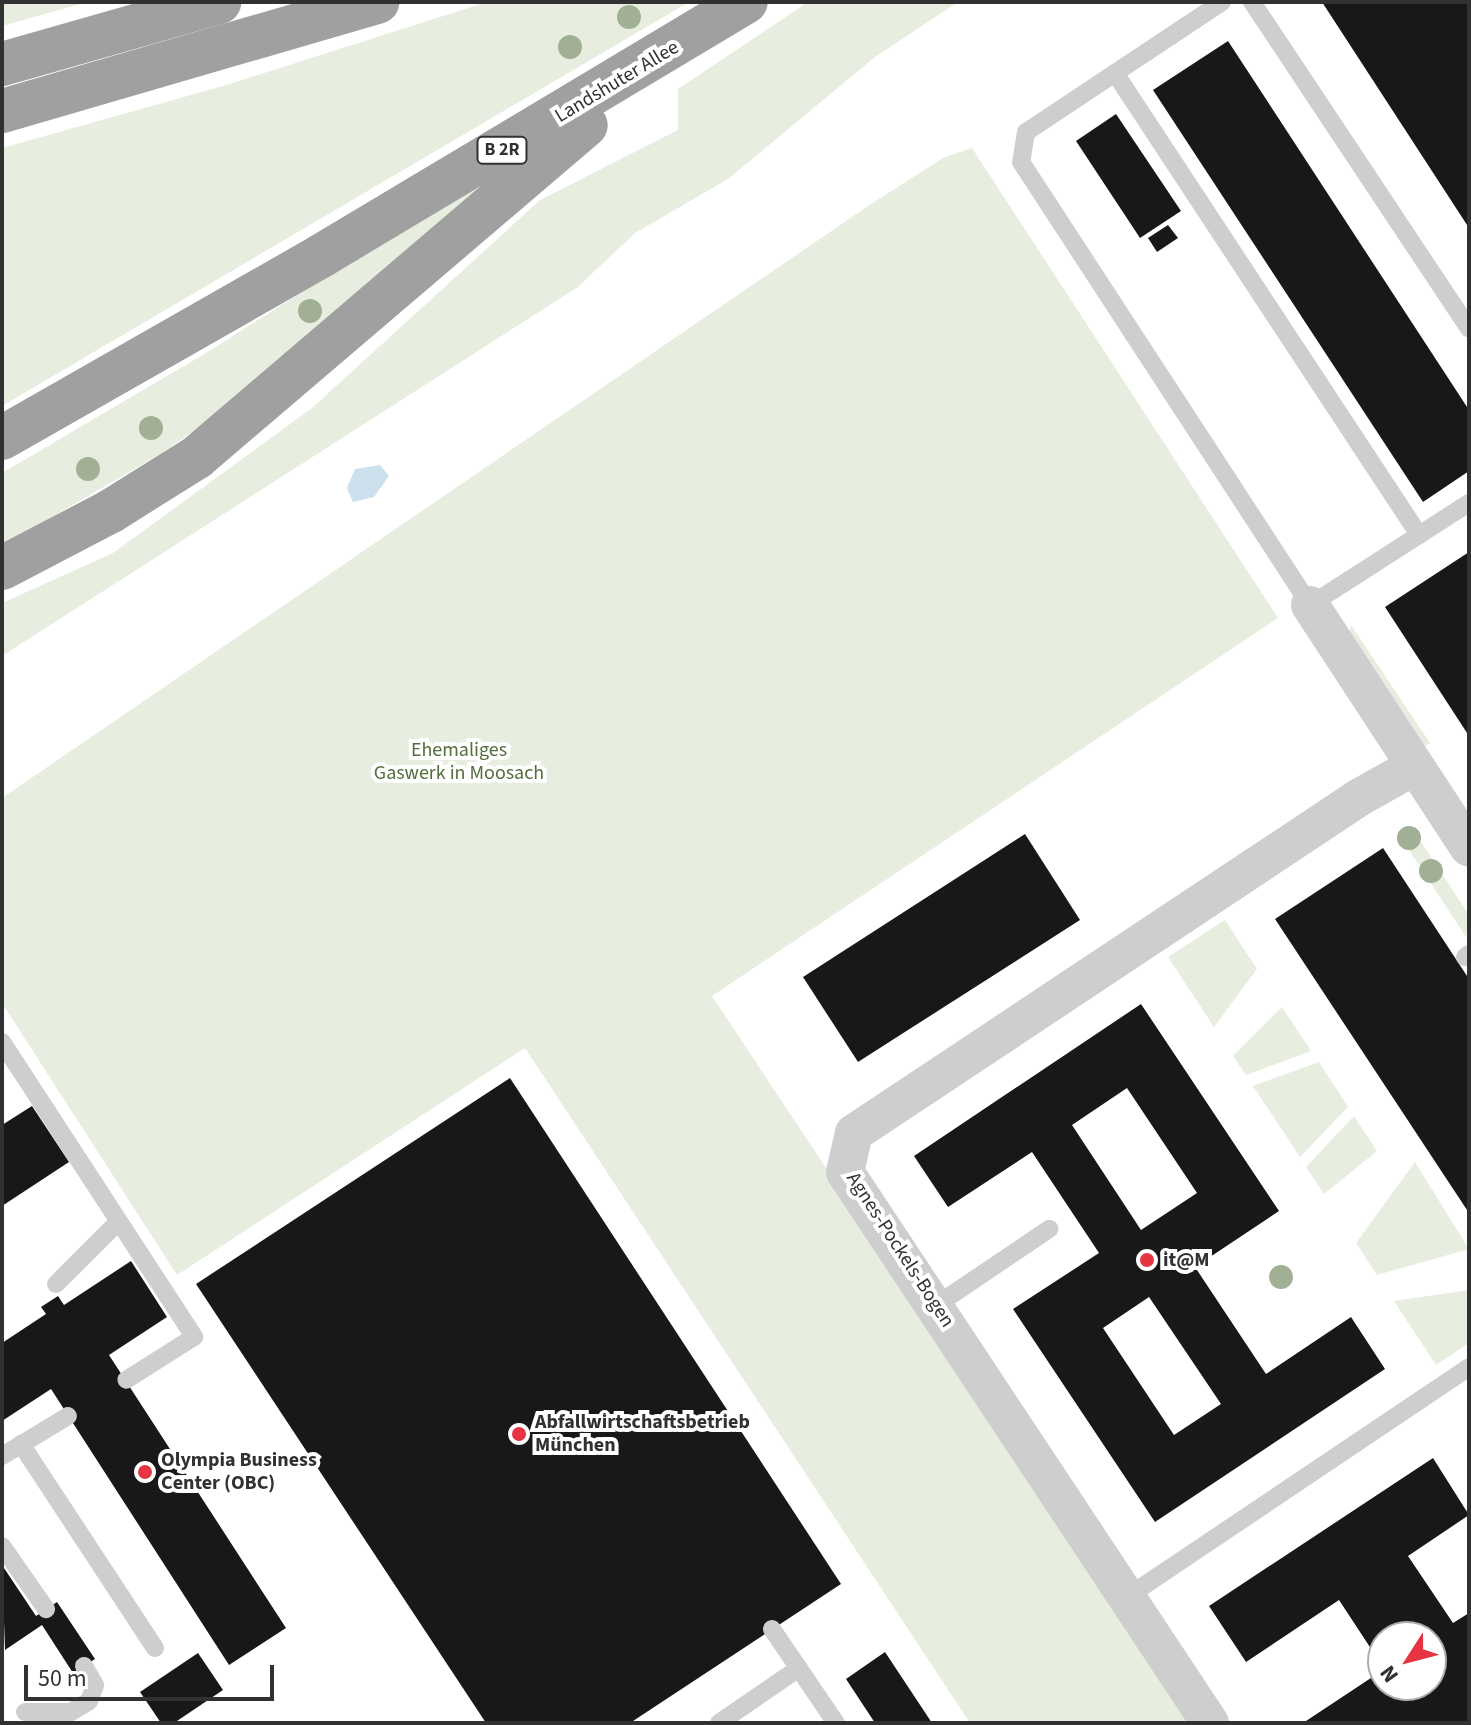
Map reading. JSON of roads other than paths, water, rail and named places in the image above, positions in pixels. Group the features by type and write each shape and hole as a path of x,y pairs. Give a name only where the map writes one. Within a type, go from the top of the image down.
{"highway":[{"path":"2,64 219,2"},
{"path":"2,111 377,2"},
{"name":"Landshuter Allee","path":"2,438 321,256 683,43 746,2"},
{"path":"2,568 111,511 197,457 683,43"}],"street":[{"path":"1310,605 1469,848"},
{"name":"Agnes-Pockels-Bogen","path":"1210,1723 845,1172 854,1133 1360,797 1415,766"}],"lane":[{"path":"1222,2 1026,132 1021,162 1310,605 1469,503"},
{"path":"1252,2 1469,328"},
{"path":"1115,73 1419,535"},
{"path":"2,1042 194,1337 126,1380"},
{"path":"56,1284 118,1222"},
{"path":"935,1306 1049,1229"},
{"path":"1127,1597 1469,1367"},
{"path":"2,1456 68,1416"},
{"path":"21,1444 155,1648"},
{"path":"2,1546 46,1609"},
{"path":"772,1629 836,1723"},
{"path":"25,1712 71,1712 89,1701 95,1685 84,1666"},
{"path":"719,1723 799,1668"}],"water":[{"path":"380,465 389,476 374,497 353,502 347,488 355,469"}],"place":[{"name":"it@M","path":"1147,1260"},
{"name":"Abfallwirtschaftsbetrieb München","path":"519,1434"},
{"name":"Olympia Business Center (OBC)","path":"145,1472"}],"park label":[{"name":"Ehemaliges Gaswerk in Moosach","path":"459,762"}]}
